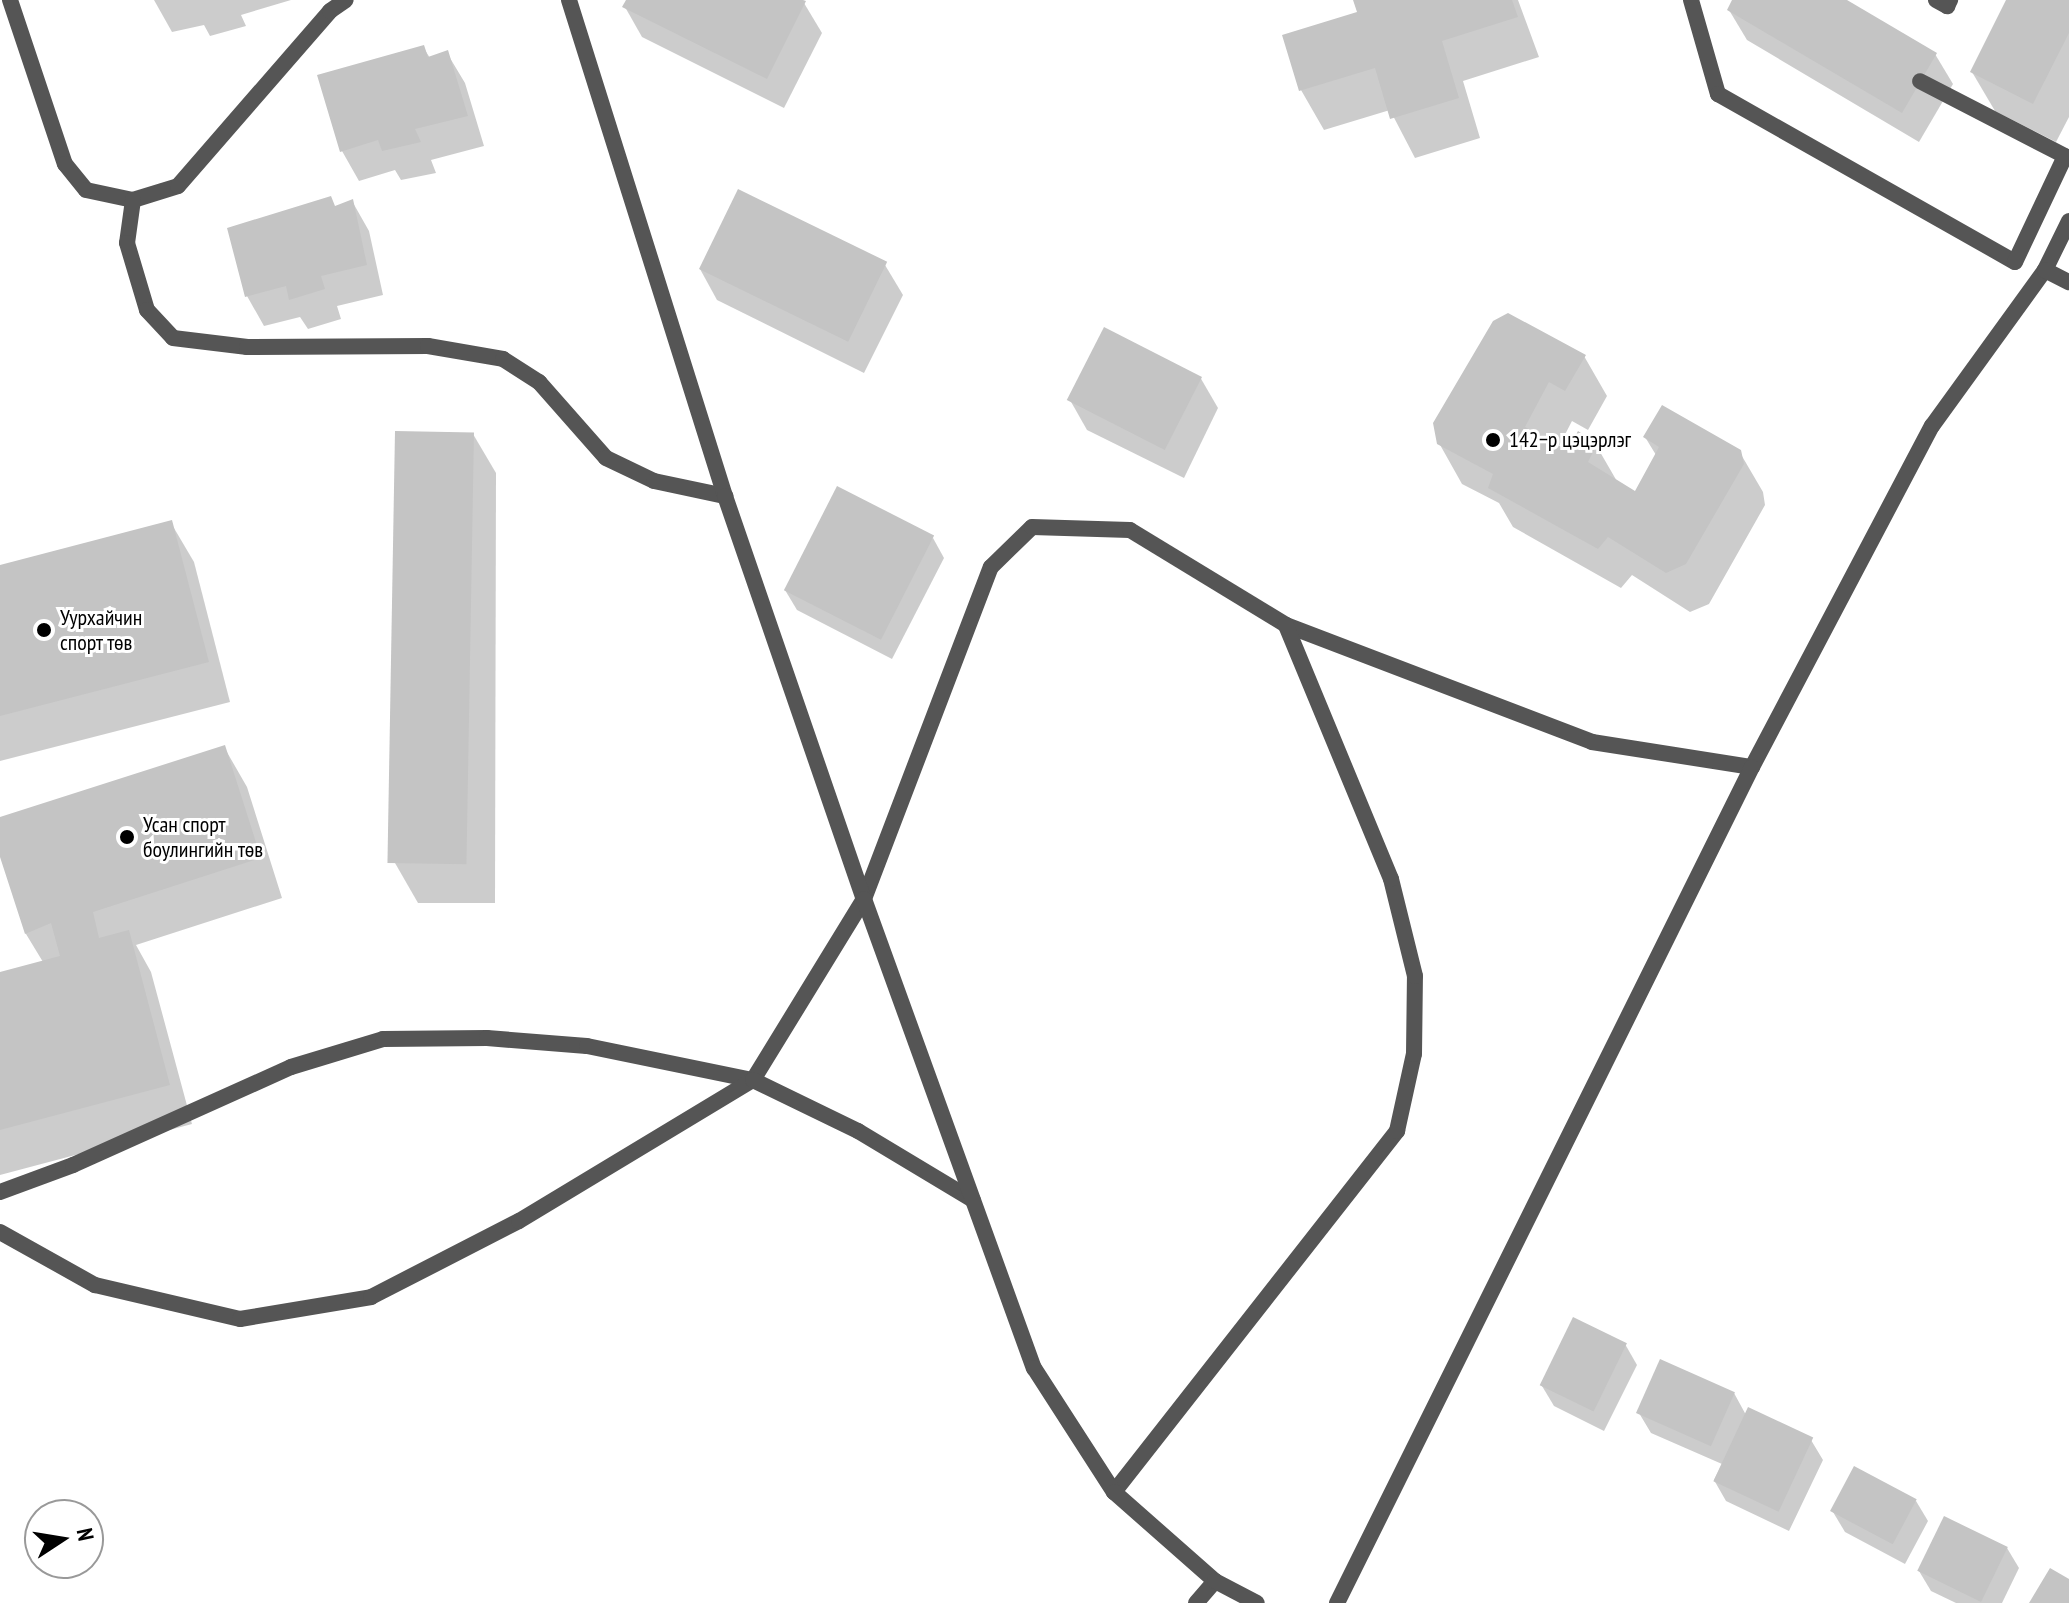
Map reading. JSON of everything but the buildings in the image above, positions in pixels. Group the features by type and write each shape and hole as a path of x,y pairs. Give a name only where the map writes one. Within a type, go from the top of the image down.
{"street":[{"path":"10,0 65,164 86,190 133,200 178,186 330,11 346,0"},
{"path":"569,0 725,496 864,899 1034,1368 1114,1492 1215,1581 1257,1603"},
{"path":"1691,0 1718,94 2015,262 2065,156 1920,81"},
{"path":"1936,0 1947,6 1950,0"},
{"path":"133,200 127,243 147,310 173,338 247,347 428,346 503,359 539,382 606,458 654,481 725,496"},
{"path":"1337,1603 1752,767 1932,426 2045,270 2069,221"},
{"path":"2045,270 2069,282"},
{"path":"0,1232 95,1285 240,1319 371,1297 519,1221 753,1080 864,899 991,567 1032,527 1130,530 1286,625 1592,742 1752,767"},
{"path":"1114,1492 1397,1131 1414,1054 1415,976 1391,879 1286,625"},
{"path":"0,1192 73,1165 291,1067 383,1039 487,1038 587,1046 753,1080 858,1131 973,1200"},
{"path":"1196,1603 1215,1581"}],"place":[{"name":"142−р цэцэрлэг","path":"1493,440"},
{"name":"Уурхайчин спорт төв","path":"44,630"},
{"name":"Усан спорт боулингийн төв","path":"127,837"}]}
